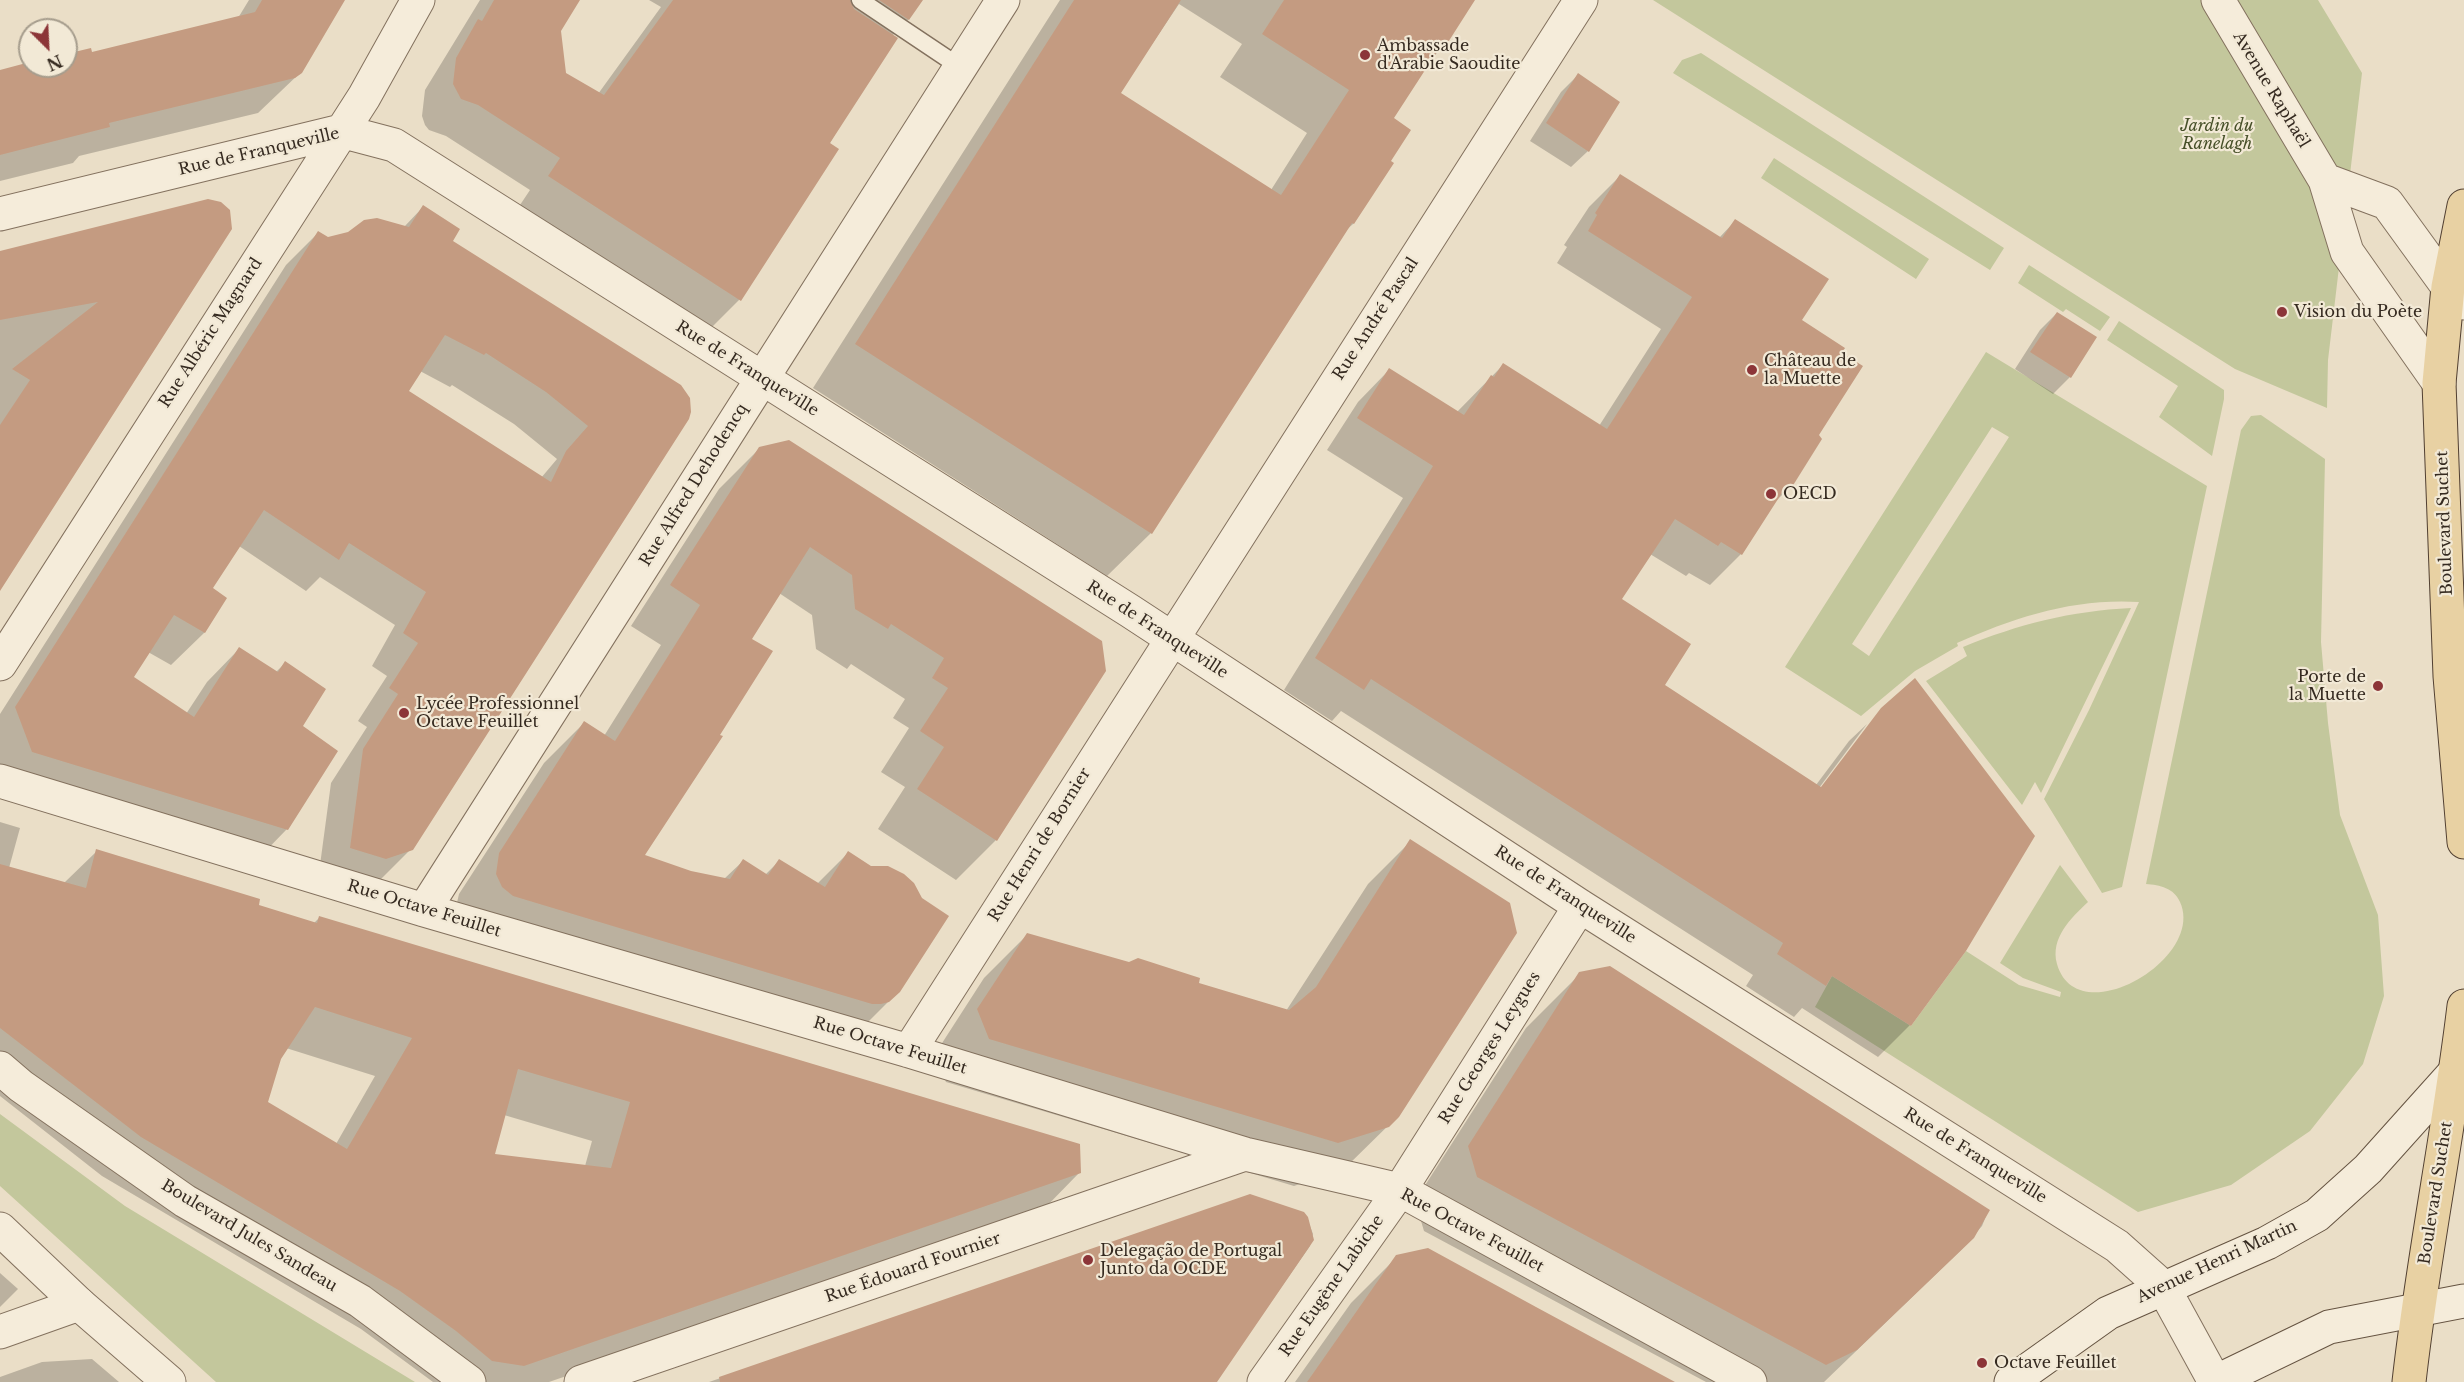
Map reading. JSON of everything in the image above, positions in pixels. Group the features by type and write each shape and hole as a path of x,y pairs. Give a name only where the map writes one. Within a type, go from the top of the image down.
{"main road":[{"name":"Boulevard Suchet","path":"2464,206 2456,295 2439,383 2450,676 2464,842"},
{"name":"Boulevard Suchet","path":"2409,1382 2417,1308 2456,1071 2464,1006"}],"street":[{"name":"Rue Albéric Magnard","path":"0,664 341,131 418,0"},
{"name":"Rue Alfred Dehodencq","path":"424,910 1003,0"},
{"name":"Rue André Pascal","path":"1171,639 1581,0"},
{"name":"Avenue Raphaël","path":"2218,0 2325,180 2347,252 2439,383"},
{"name":"Rue de Franqueville","path":"0,214 341,131 394,145 1171,639 1580,906 2117,1246 2163,1287 2215,1382"},
{"path":"2325,180 2387,203 2456,295"},
{"name":"Rue Henri de Bornier","path":"909,1051 1171,639"},
{"name":"Rue Octave Feuillet","path":"0,780 424,910 909,1051 1245,1154 1400,1190 1750,1382"},
{"name":"Rue Georges Leygues","path":"1400,1190 1580,906"},
{"name":"Boulevard Jules Sandeau","path":"0,1068 21,1086 185,1201 360,1301 469,1382"},
{"name":"Avenue Henri Martin","path":"2011,1382 2108,1313 2267,1243 2317,1215 2368,1169 2456,1071"},
{"name":"Rue Édouard Fournier","path":"581,1382 1245,1154"},
{"name":"Rue Eugène Labiche","path":"1264,1382 1400,1190"},
{"path":"0,1229 79,1304 169,1382"},
{"path":"2215,1382 2329,1327 2417,1308 2464,1301"},
{"path":"0,1332 79,1304"}],"lane":[{"path":"860,0 960,67"}],"green space":[{"name":"Jardin du Ranelagh","path":"1653,0 2318,0 2362,73 2328,360 2327,408 2235,369"},
{"path":"1701,53 2004,248 1990,270 1673,73 1682,60"},
{"path":"1774,158 1929,259 1916,279 1761,178"},
{"path":"2029,265 2110,317 2100,331 2066,309 2063,312 2018,283"},
{"path":"2119,321 2224,390 2212,456 2159,417 2178,386 2107,340"},
{"path":"1986,352 2207,486 2122,887 2102,893 2044,799 2089,710 2139,602 2091,603 2045,611 2001,625 1957,643 1958,646 1915,671 1861,716 1785,667","holes":["1992,427 2009,437 1869,656 1852,644"]},
{"path":"2261,415 2325,459 2321,642 2328,723 2340,815 2378,915 2384,996 2363,1064 2310,1131 2231,1185 2138,1212 1815,1007 1832,976 1911,1026 1966,951 2019,985 2060,997 2061,992 2023,978 2000,963 2060,865 2088,902 2069,922 2056,946 2057,964 2069,984 2088,992 2112,990 2136,981 2158,965 2175,946 2183,924 2180,902 2174,893 2166,888 2146,884 2241,430 2251,416"},
{"path":"2131,608 2041,793 2035,782 2022,805 1926,681 1967,656 1963,647 1984,639 2046,620 2087,612"},
{"path":"0,1114 125,1206 415,1382 216,1382 0,1186"}],"building":[{"path":"262,0 345,0 302,73 295,78 109,123 110,127 0,155 0,70 18,65 18,78 78,78 78,51 91,48 92,52 255,12"},
{"path":"494,0 580,0 561,31 566,73 604,95 673,0 850,0 854,9 898,38 830,143 839,149 741,301 548,176 560,158 478,105 461,99 453,84 456,58 478,19 482,21"},
{"path":"879,0 923,0 909,20"},
{"path":"1074,0 1181,0 1121,93 1281,195 1349,90 1262,34 1284,0 1475,0 1445,47 1442,44 1394,118 1411,130 1391,161 1394,163 1354,224 1352,223 1152,534 855,344"},
{"path":"1578,73 1620,102 1589,152 1546,123"},
{"path":"1620,174 1722,238 1735,219 1829,279 1802,320 1845,348 1842,353 1863,366 1819,435 1822,439 1792,487 1787,485 1742,555 1721,542 1718,546 1675,519 1622,599 1691,644 1665,685 1821,787 1881,708 1915,678 2035,836 1966,951 1911,1026 1832,976 1826,986 1777,954 1783,943 1371,679 1364,690 1315,658 1433,466 1357,418 1389,368 1464,415 1491,375 1494,377 1503,363 1607,429 1692,297 1588,231 1597,215 1595,213"},
{"path":"208,199 221,202 230,210 232,229 0,591 0,425 30,380 12,369 98,302 0,320 0,251"},
{"path":"423,205 460,229 453,241 681,385 690,398 691,412 689,419 413,850 386,859 350,848 363,749 398,694 389,688 418,643 403,633 426,592 349,543 339,560 264,510 213,588 227,598 205,633 174,615 134,677 194,717 239,647 278,672 285,661 326,689 303,726 338,751 288,830 32,752 15,707 318,231 328,237 348,232 364,220 377,218 409,227","holes":["445,335 484,355 486,353 546,392 588,426 566,451 551,482 409,391"]},
{"path":"2057,312 2097,337 2071,378 2030,352"},
{"path":"789,440 1102,641 1106,671 997,841 917,789 944,747 920,731 948,688 932,678 944,658 891,624 888,629 855,609 852,575 810,547 752,639 773,651 720,735 723,736 645,855 691,871 730,879 743,859 768,875 779,859 825,887 848,851 871,866 888,866 904,874 914,883 922,898 949,916 900,992 889,1002 881,1004 872,1004 513,896 502,887 496,874 499,853 584,721 615,741 700,605 670,585 759,447"},
{"path":"1410,839 1510,903 1517,933 1399,1117 1389,1127 1338,1143 989,1039 977,1009 1027,933 1129,962 1138,958 1200,978 1199,983 1289,1010 1316,987"},
{"path":"96,849 260,899 259,905 317,923 319,916 1080,1144 1081,1173 524,1366 492,1361 456,1331 400,1291 141,1137 0,1028 0,864 86,888","holes":["315,1007 412,1038 347,1149 268,1102 281,1059","518,1069 630,1102 611,1168 495,1154"]},
{"path":"1610,966 1990,1210 1974,1238 1857,1350 1826,1365 1477,1177 1468,1146 1579,972"},
{"path":"1250,1194 1304,1212 1308,1217 1314,1240 1217,1382 720,1382 719,1377"},
{"path":"1428,1248 1675,1382 1307,1382 1396,1255"}],"place":[{"name":"Ambassade d'Arabie Saoudite","path":"1365,55"},
{"name":"Vision du Poète","path":"2282,312"},
{"name":"Château de la Muette","path":"1752,370"},
{"name":"OECD","path":"1771,494"},
{"name":"Porte de la Muette","path":"2378,686"},
{"name":"Lycée Professionnel Octave Feuillet","path":"404,713"},
{"name":"Delegação de Portugal Junto da OCDE","path":"1088,1260"},
{"name":"Octave Feuillet","path":"1982,1363"}]}
